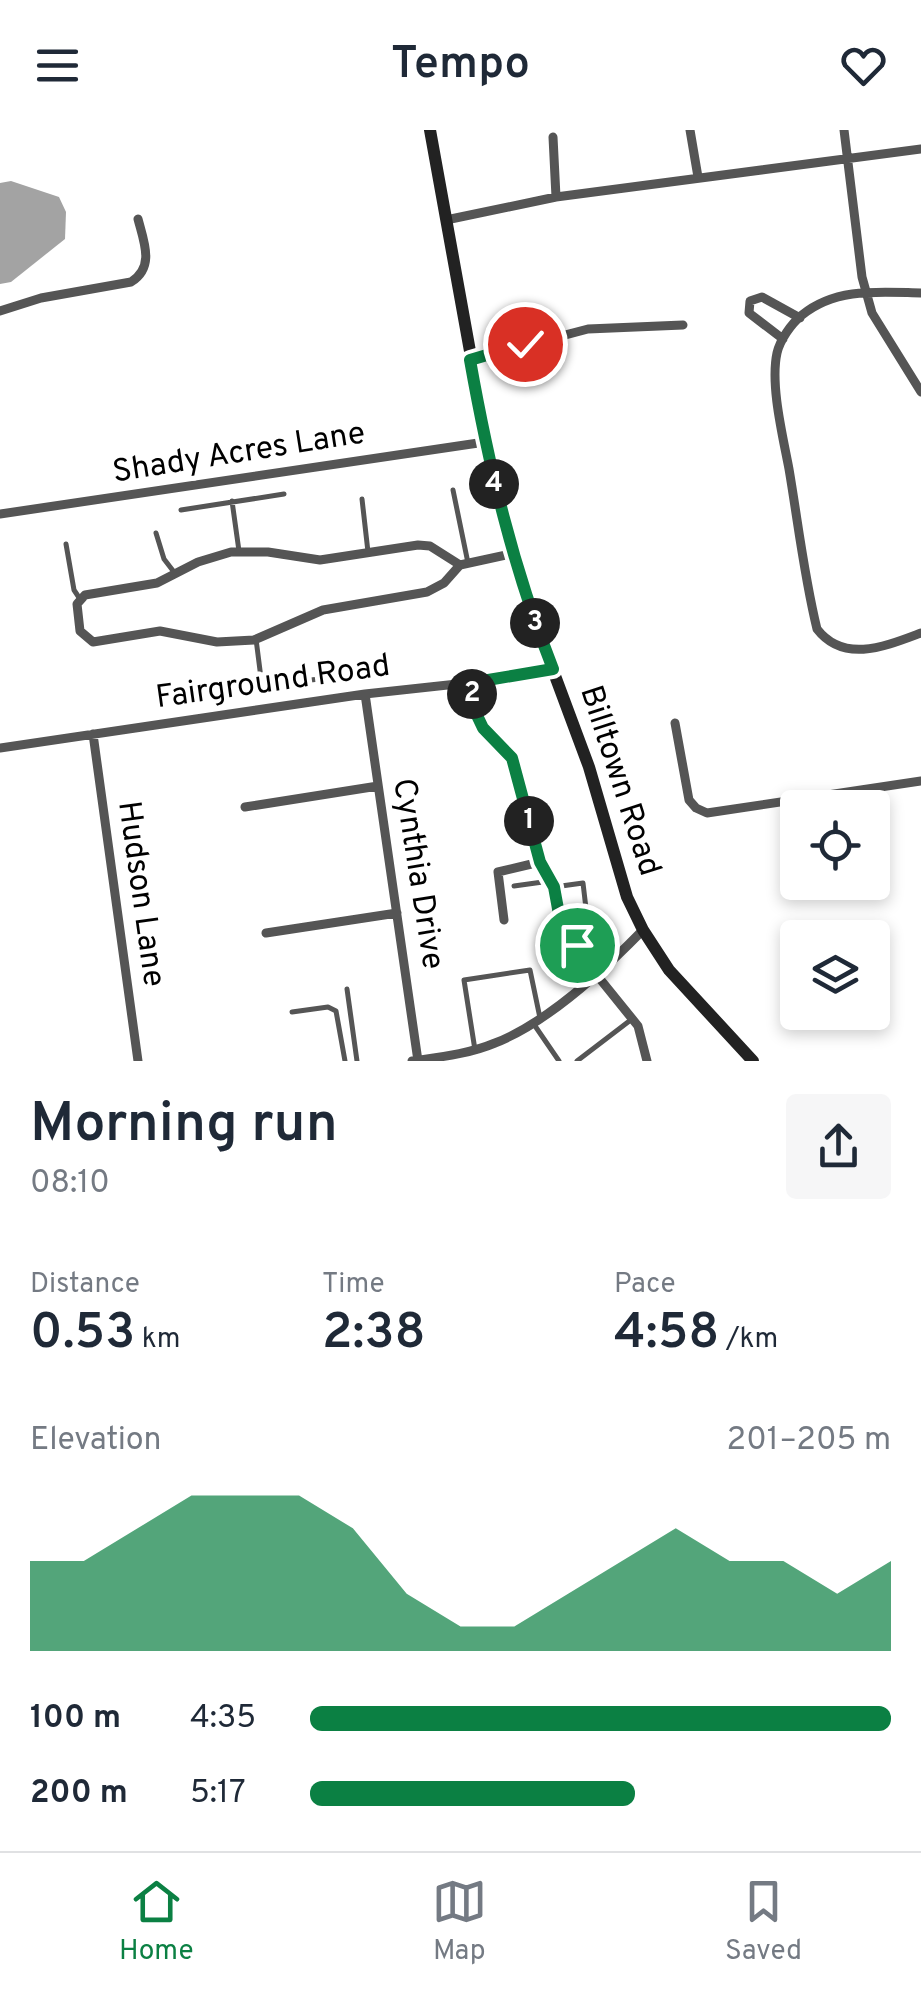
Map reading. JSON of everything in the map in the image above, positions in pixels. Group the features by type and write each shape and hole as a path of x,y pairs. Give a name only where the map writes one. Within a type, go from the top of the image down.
{"main road":[{"name":"Billtown Road","path":"430,130 470,360 511,554 590,767 627,897 670,970 753,1061"}],"street":[{"path":"690,130 698,178"},
{"path":"844,130 872,313 921,392"},
{"path":"552,137 556,197"},
{"path":"446,220 556,197 921,150"},
{"path":"0,311 41,298 131,282 142,275 147,265 138,219"},
{"path":"921,293 866,292 833,298 800,318 783,338 776,364 781,424 817,629 832,645 859,651 921,633"},
{"path":"783,338 749,313 750,301 762,297 800,318"},
{"path":"470,360 588,329 683,324"},
{"name":"Shady Acres Lane","path":"0,514 486,442"},
{"path":"464,564 430,546 320,560 239,551 215,556 158,583 80,599 80,631 93,642 160,632 217,642 256,639 323,610 427,592 444,583 464,564 511,554"},
{"name":"Fairground Road","path":"0,748 553,669"},
{"path":"470,683 473,707 483,728 512,758 540,862 498,872 504,920"},
{"name":"Cynthia Drive","path":"365,694 416,1061"},
{"path":"676,723 690,800 707,813 921,782"},
{"name":"Hudson Lane","path":"93,734 138,1061"},
{"path":"246,807 378,786"},
{"path":"266,932 396,913"},
{"path":"416,1061 475,1050 512,1036 596,974 643,930"},
{"path":"596,974 642,1032 647,1061"}],"lane":[{"path":"454,490 464,564"},
{"path":"181,510 284,494"},
{"path":"362,499 368,552"},
{"path":"232,501 239,551"},
{"path":"156,534 164,559 176,574"},
{"path":"66,544 74,590 80,599"},
{"path":"256,639 262,686"},
{"path":"216,692 319,679"},
{"path":"514,886 552,884 583,882 588,934 577,945 565,947 552,884 540,862"},
{"path":"577,945 596,974"},
{"path":"475,1050 464,980 530,970 537,1021 559,1061"},
{"path":"347,989 357,1061"},
{"path":"292,1012 328,1007 336,1011 344,1061"},
{"path":"577,1061 632,1019"}],"shaded area":[{"path":"11,181 59,197 66,212 65,239 11,282 0,284 0,183"}],"route":[{"path":"525,344 470,360 511,554 553,669 470,683 477,718 512,758 540,862 554,887 565,947 577,945"}]}
